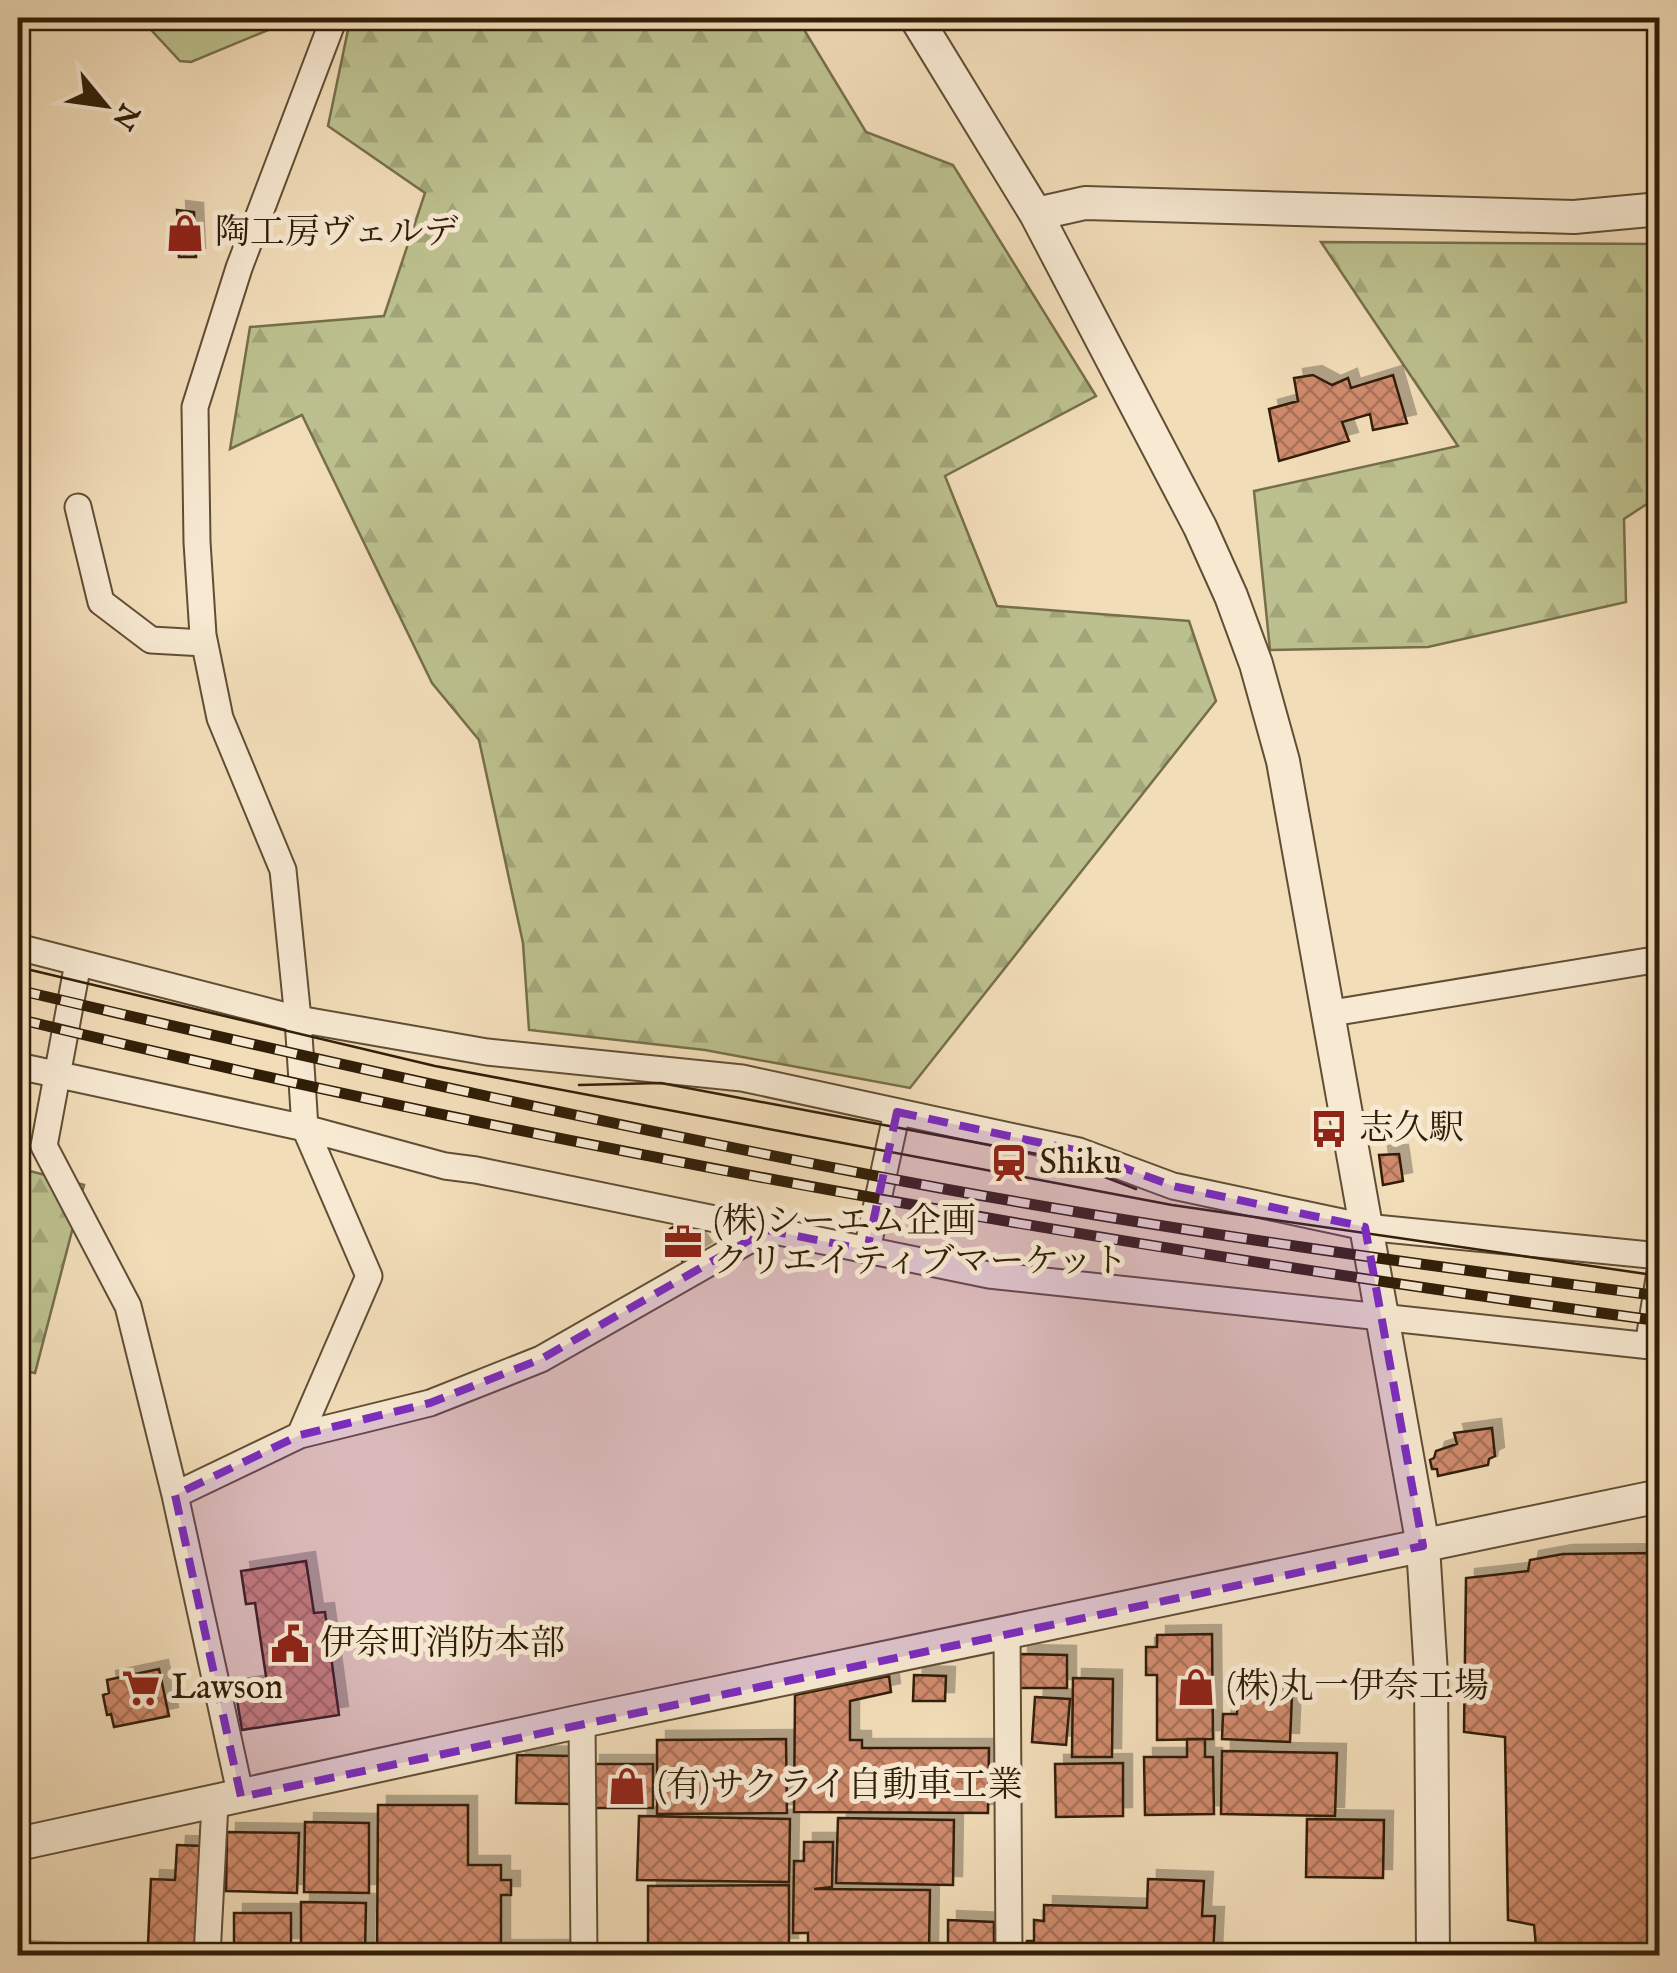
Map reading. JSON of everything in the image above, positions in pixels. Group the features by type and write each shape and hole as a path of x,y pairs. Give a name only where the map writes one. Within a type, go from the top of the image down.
{"street":[{"path":"300,1435 368,1276 304,1128 283,870 220,718 204,643 196,542 194,406 239,268 334,18"},
{"path":"916,18 1036,214 1200,527 1256,664 1282,762 1423,1546 1431,1674 1432,1956"},
{"path":"1036,214 1085,203 1574,217 1660,209"},
{"path":"78,507 101,602 151,640 204,643"},
{"path":"18,947 298,1019 487,1052 742,1078 1079,1151 1173,1186 1365,1227 1660,1256"},
{"path":"1326,1014 1660,959"},
{"path":"78,963 44,1146 128,1306 175,1494 228,1800 207,1956"},
{"path":"18,1066 304,1128 446,1166 989,1275 1654,1347 1660,1272"},
{"path":"867,1250 897,1112"},
{"path":"175,1494 300,1435 430,1403 541,1359 767,1230"},
{"path":"18,1844 582,1721 1660,1496"},
{"path":"1007,1632 1009,1956"},
{"path":"582,1721 584,1956"}],"highlighted area":[{"path":"897,1112 1079,1151 1173,1186 1365,1227 1423,1546 241,1797 175,1495 300,1435 430,1403 541,1359 767,1230 867,1250"}],"green space":[{"path":"140,18 297,18 191,62 180,61"},
{"path":"369,18 797,18 866,132 953,165 1096,396 945,476 997,606 1189,621 1216,701 910,1088 705,1050 529,1030 523,943 479,740 432,683 302,415 230,449 250,327 384,316 425,193 328,126 349,25"},
{"path":"1321,242 1659,244 1659,496 1624,519 1626,602 1428,647 1270,650 1254,491 1458,446"},
{"path":"18,1168 84,1185 35,1373 18,1370"}],"building":[{"path":"177,210 194,212 196,257 179,257"},
{"path":"1313,375 1332,385 1348,378 1351,388 1393,375 1407,423 1373,430 1370,414 1342,422 1349,441 1279,461 1269,409 1298,401 1294,378"},
{"path":"1399,1154 1403,1181 1383,1185 1379,1155"},
{"path":"683,1221 703,1251 683,1263 670,1229"},
{"path":"1492,1428 1495,1456 1488,1465 1438,1476 1437,1469 1432,1469 1430,1460 1436,1451 1457,1444 1454,1433"},
{"path":"1656,1553 1652,1571 1660,1575 1660,1956 1537,1956 1534,1925 1508,1920 1505,1737 1464,1732 1466,1578 1528,1571 1530,1560 1563,1554"},
{"path":"306,1561 314,1613 325,1612 339,1715 242,1730 235,1688 267,1683 255,1603 246,1604 241,1571"},
{"path":"1212,1634 1213,1739 1157,1740 1157,1675 1146,1675 1146,1647 1157,1647 1157,1635"},
{"path":"1019,1654 1067,1655 1067,1688 1019,1688"},
{"path":"159,1669 169,1716 114,1727 103,1695 109,1693 107,1680"},
{"path":"914,1675 946,1676 945,1701 913,1701"},
{"path":"889,1676 891,1692 850,1701 850,1740 862,1740 862,1748 989,1748 988,1813 794,1812 795,1695"},
{"path":"1073,1678 1113,1679 1112,1757 1072,1757"},
{"path":"1238,1694 1292,1695 1290,1742 1222,1739 1223,1714 1237,1714"},
{"path":"1035,1697 1070,1699 1066,1745 1032,1742"},
{"path":"786,1739 787,1813 657,1814 657,1740"},
{"path":"1187,1739 1205,1739 1205,1757 1213,1757 1214,1814 1145,1815 1144,1757 1187,1757"},
{"path":"1222,1751 1337,1753 1335,1816 1221,1814"},
{"path":"517,1755 572,1756 571,1804 516,1803"},
{"path":"1123,1763 1123,1816 1056,1817 1055,1764"},
{"path":"591,1764 653,1764 653,1808 591,1808"},
{"path":"378,1805 468,1805 468,1865 501,1865 501,1880 511,1880 511,1895 501,1895 501,1949 564,1949 564,1956 377,1956"},
{"path":"639,1816 790,1819 789,1882 637,1880"},
{"path":"838,1818 954,1820 953,1885 836,1883"},
{"path":"1307,1819 1384,1820 1383,1878 1306,1877"},
{"path":"305,1822 369,1823 369,1893 304,1892"},
{"path":"227,1832 299,1833 297,1893 226,1891"},
{"path":"804,1842 833,1842 832,1887 814,1889 930,1890 929,1951 808,1950 808,1933 793,1933 794,1861 804,1861"},
{"path":"177,1845 204,1846 199,1946 148,1944 151,1879 175,1880"},
{"path":"1148,1879 1204,1881 1202,1916 1215,1916 1213,1956 1026,1953 1027,1941 1034,1941 1034,1920 1044,1921 1044,1905 1147,1908"},
{"path":"789,1885 789,1947 648,1947 648,1886"},
{"path":"301,1902 366,1903 365,1952 301,1952"},
{"path":"234,1913 291,1913 291,1947 234,1947"},
{"path":"948,1920 994,1922 994,1946 948,1944"},
{"path":"18,1950 123,1956 18,1956"}],"tram line":[{"path":"18,967 435,1066 1172,1205 1660,1276"},
{"path":"579,1085 661,1083 1053,1157 1136,1189"}],"railway":[{"path":"18,990 480,1095 945,1189 1302,1247 1660,1296"},
{"path":"18,1019 425,1111 834,1191 1246,1261 1660,1321"}],"place":[{"name":"陶工房ヴェルデ","path":"185,233"},
{"name":"志久駅","path":"1329,1129"},
{"name":"Shiku","path":"1009,1163"},
{"name":"(株)シーエム企画 クリエイティブマーケット","path":"683,1242"},
{"name":"伊奈町消防本部","path":"290,1644"},
{"name":"(株)丸一伊奈工場","path":"1196,1687"},
{"name":"Lawson","path":"141,1688"},
{"name":"(有)サクライ自動車工業","path":"627,1786"}]}
